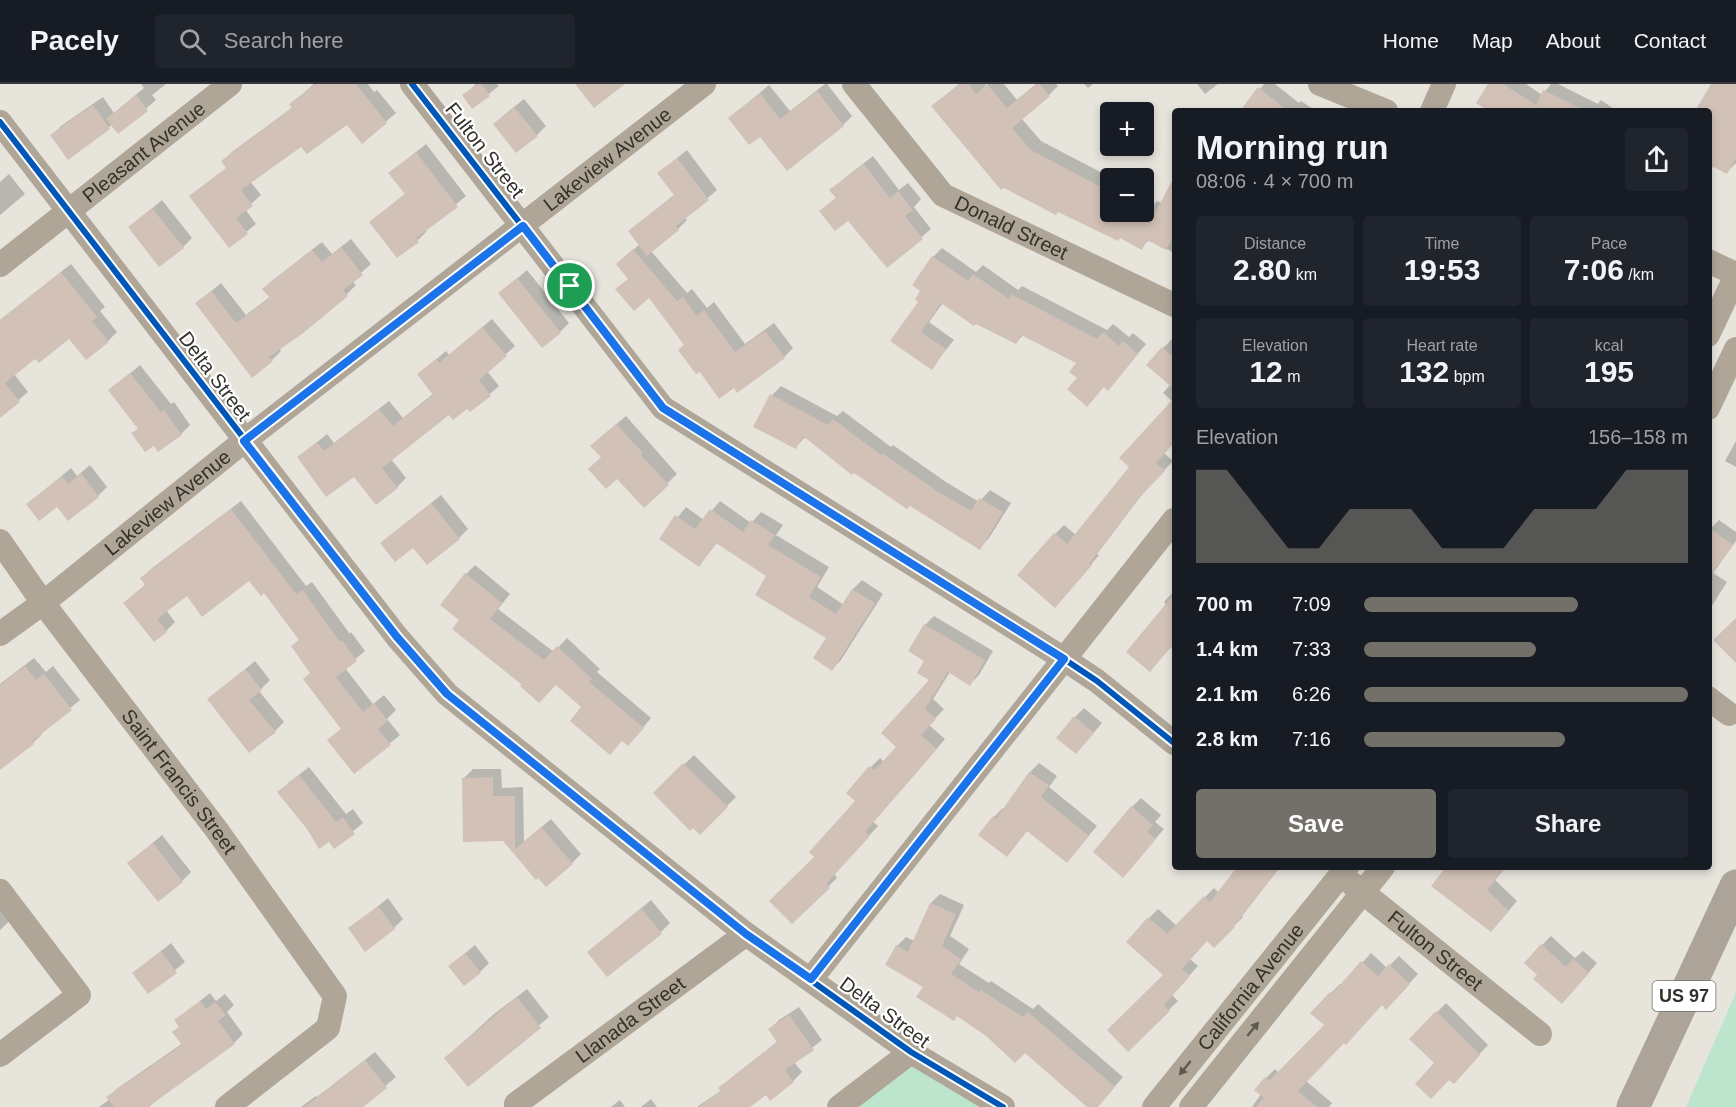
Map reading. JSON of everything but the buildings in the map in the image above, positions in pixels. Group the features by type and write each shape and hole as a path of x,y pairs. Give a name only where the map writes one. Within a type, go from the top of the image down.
{"highway":[{"name":"US 97","path":"1633,1107 1736,886"}],"street":[{"name":"Pleasant Avenue","path":"0,265 230,84"},
{"name":"Fulton Street","path":"412,84 663,408 1064,659 1097,681 1172,741"},
{"name":"Lakeview Avenue","path":"0,634 244,441 704,84"},
{"name":"Donald Street","path":"854,84 943,195 1172,304"},
{"path":"1320,84 1379,108"},
{"path":"1432,108 1444,84"},
{"name":"Delta Street","path":"0,123 397,637 447,694 746,934 911,1052 1003,1107"},
{"path":"1712,263 1736,274 1712,326"},
{"path":"1712,400 1736,349"},
{"path":"811,979 1172,523"},
{"name":"Saint Francis Street","path":"0,541 42,603 216,829 335,996 328,1028 227,1107"},
{"path":"1712,701 1729,714"},
{"name":"Fulton Street","path":"1339,870 1362,893 1539,1034"},
{"name":"California Avenue","path":"1154,1107 1339,870"},
{"name":"California Avenue","path":"1191,1107 1381,870"},
{"path":"0,891 79,995 0,1055"},
{"name":"Llanada Street","path":"516,1104 746,934"},
{"path":"839,1107 911,1052"}],"green space":[{"path":"1736,991 1736,1107 1686,1107 1734,997"},
{"path":"911,1052 1003,1107 839,1107"}],"cycle path":[{"path":"412,84 663,408 1064,659 1097,681 1172,741"},
{"path":"0,122 397,637 447,694 746,934 911,1052 1003,1107"}],"route":[{"path":"523,226 570,286 663,408 1064,659 811,979 746,934 447,694 397,637 244,441 523,226"}]}
